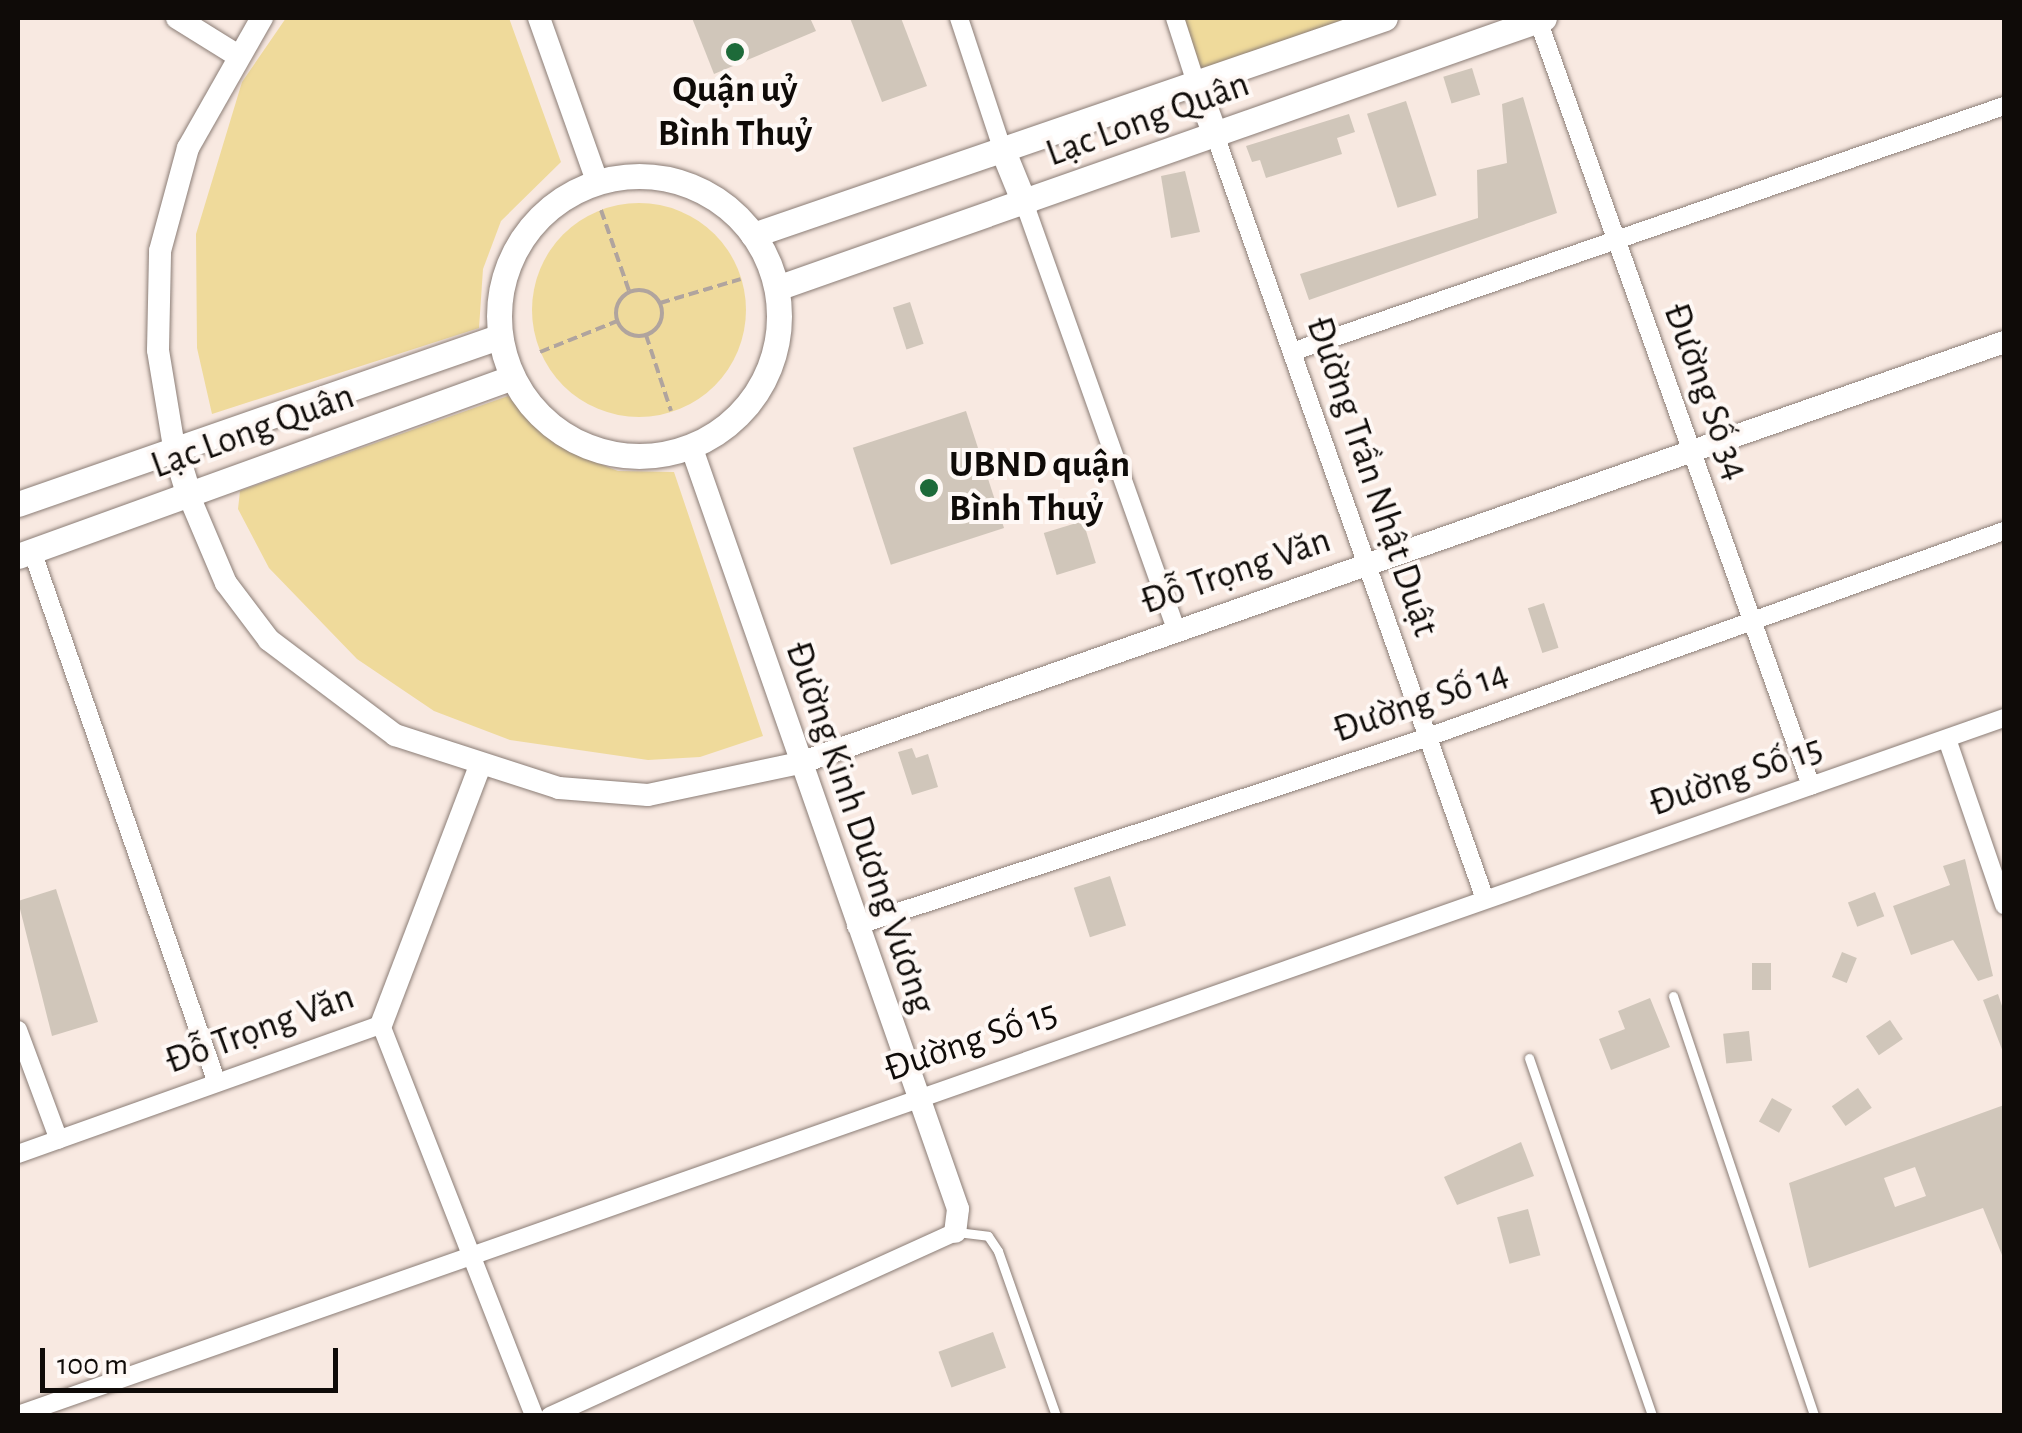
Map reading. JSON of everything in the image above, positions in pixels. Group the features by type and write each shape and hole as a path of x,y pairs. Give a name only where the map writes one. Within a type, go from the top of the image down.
{"main road":[{"name":"Lạc Long Quân","path":"753,235 1197,86 1385,18"},
{"name":"Lạc Long Quân","path":"776,288 1025,205 1540,18"},
{"path":"1197,86 1214,135"},
{"path":"1003,151 1025,205"},
{"path":"640,175 684,183 753,235 776,288 779,327 762,382 725,427 691,446 650,456 582,442 536,412 513,377 498,337 496,306 521,238 554,203 597,181 640,175"},
{"name":"Lạc Long Quân","path":"18,502 498,337"},
{"name":"Lạc Long Quân","path":"25,554 513,377"},
{"path":"174,447 189,496"}],"street":[{"path":"177,18 235,54"},
{"path":"174,447 158,350 160,251 188,148 235,54 262,18"},
{"path":"539,18 597,181"},
{"path":"959,18 1003,151"},
{"path":"1175,18 1197,86"},
{"name":"Đường Số 34","path":"1540,18 1812,786"},
{"path":"1292,352 2004,106"},
{"name":"Đường Trần Nhật Duật","path":"1214,135 1485,898"},
{"path":"1025,205 1176,629"},
{"name":"Đỗ Trọng Văn","path":"189,496 226,583 269,640 395,735 480,768 559,788 648,796 800,763 2004,342"},
{"name":"Đường Kinh Dương Vương","path":"691,446 914,1095 958,1209 955,1232"},
{"name":"Đường Số 14","path":"856,926 1428,736 2004,531"},
{"path":"25,554 217,1083"},
{"name":"Đường Số 15","path":"18,1414 468,1257 914,1095 2004,718"},
{"path":"1946,739 2004,905"},
{"name":"Đỗ Trọng Văn","path":"18,1154 382,1025 480,768"},
{"path":"382,1025 468,1257 534,1416"},
{"path":"18,1030 59,1140"},
{"path":"550,1416 955,1232"}],"lane":[{"path":"1673,996 1814,1416"},
{"path":"1530,1058 1652,1416"},
{"path":"955,1232 988,1236 998,1251 1056,1416"}],"path":[{"path":"540,352 617,321 629,291 601,210"},
{"path":"629,291 660,304 741,279"},
{"path":"646,335 661,320 660,304"},
{"path":"617,321 646,335 670,411"}],"shaded area":[{"path":"286,18 509,18 561,162 501,221 483,269 479,328 212,414 197,348 196,234 242,82"},
{"path":"1175,18 1385,18 1197,86"},
{"path":"639,203 680,211 714,235 738,269 746,310 738,351 714,385 680,409 639,417 598,409 564,385 540,351 532,310 540,269 564,235 598,211"},
{"path":"508,396 570,452 618,471 674,472 763,736 700,757 648,760 510,740 434,711 357,659 269,568 238,509 240,491"}],"building":[{"name":"Quận uỷ Bình Thuỷ","path":"692,18 810,18 816,31 714,74"},
{"path":"850,18 901,18 927,86 882,102"},
{"path":"1472,68 1480,95 1451,104 1443,77"},
{"path":"1523,97 1557,213 1309,300 1300,274 1478,218 1477,170 1507,163 1502,104"},
{"path":"1406,101 1437,195 1398,208 1367,114"},
{"path":"1349,114 1355,132 1337,138 1342,154 1266,178 1260,160 1252,162 1246,146"},
{"path":"1185,171 1200,232 1171,238 1161,176"},
{"path":"910,302 924,344 906,349 893,308"},
{"name":"UBND quận Bình Thuỷ","path":"966,411 1004,528 891,565 853,448"},
{"path":"1083,521 1096,563 1057,575 1044,533"},
{"path":"1544,603 1559,648 1542,653 1528,608"},
{"path":"912,748 916,758 928,754 938,787 912,795 898,752"},
{"path":"1965,859 1993,976 1978,981 1953,940 1911,955 1893,906 1950,885 1943,866"},
{"path":"1110,876 1126,925 1090,937 1074,888"},
{"path":"56,889 98,1022 52,1036 18,901"},
{"path":"1875,892 1884,916 1857,927 1848,902"},
{"path":"1842,952 1857,958 1847,983 1832,977"},
{"path":"1752,963 1771,963 1771,990 1752,990"},
{"path":"1998,994 2004,1012 2003,1052 1983,1000"},
{"path":"1650,998 1670,1047 1611,1070 1599,1039 1625,1029 1618,1011"},
{"path":"1890,1020 1903,1039 1879,1055 1866,1036"},
{"path":"1749,1031 1752,1061 1726,1064 1723,1034"},
{"path":"1858,1088 1872,1108 1846,1126 1832,1106"},
{"path":"1772,1098 1792,1109 1779,1133 1759,1122"},
{"path":"2004,1105 2004,1260 1983,1208 1809,1268 1789,1183","holes":["1915,1167 1926,1196 1895,1207 1884,1178"]},
{"path":"1521,1142 1534,1176 1457,1205 1444,1177"},
{"path":"1528,1209 1540,1255 1510,1264 1497,1217"},
{"path":"993,1332 1006,1368 951,1388 938,1352"}],"place":[{"name":"Quận uỷ Bình Thuỷ","path":"735,52"},
{"name":"UBND quận Bình Thuỷ","path":"929,488"}]}
